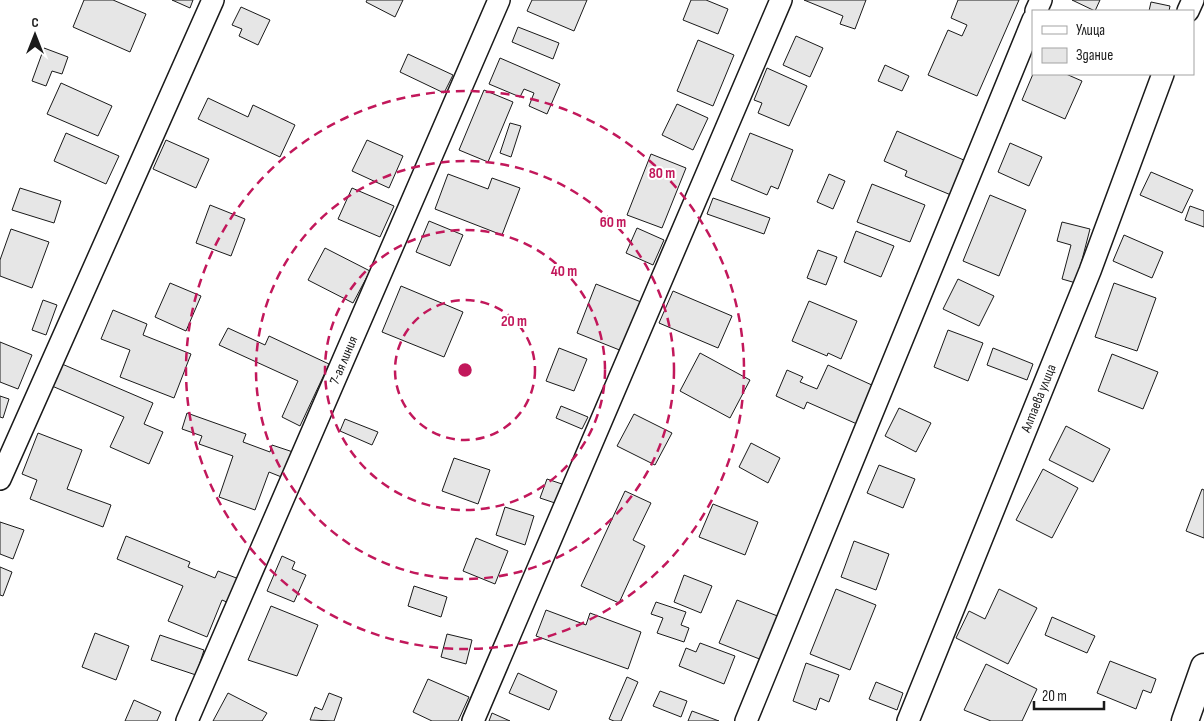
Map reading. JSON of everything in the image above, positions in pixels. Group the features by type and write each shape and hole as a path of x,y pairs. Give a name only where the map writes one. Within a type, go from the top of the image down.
{"street":[{"path":"0,479 213,0"},
{"name":"7-ая линия","path":"187,721 499,0"},
{"path":"473,721 781,0"},
{"path":"746,721 1032,22"},
{"name":"Алтаева улица","path":"908,721 1090,270 1164,75"},
{"path":"1185,721 1204,666"}],"building":[{"path":"84,0 113,0 146,14 130,52 73,27"},
{"path":"172,0 193,0 190,8"},
{"path":"367,0 403,0 395,17 366,2"},
{"path":"532,0 587,0 574,31 527,11"},
{"path":"691,0 706,0 728,9 718,34 683,20"},
{"path":"804,0 866,0 855,29 840,24 843,16"},
{"path":"958,0 1019,0 977,96 928,75 948,30 962,36 967,25 951,18"},
{"path":"1072,0 1100,0 1095,10"},
{"path":"1151,2 1170,6 1169,10 1149,10"},
{"path":"241,7 270,20 258,45 239,36 242,29 232,25"},
{"path":"518,27 559,43 553,59 512,42"},
{"path":"796,36 823,48 810,77 783,65"},
{"path":"698,40 734,55 713,106 677,91"},
{"path":"44,48 68,57 62,74 52,71 46,86 32,81"},
{"path":"408,54 453,75 444,93 400,72"},
{"path":"500,58 560,84 547,114 529,106 534,93 524,89 520,97 489,84"},
{"path":"885,65 909,76 902,91 878,81"},
{"path":"767,68 807,86 789,126 758,113 762,103 754,100"},
{"path":"1033,75 1068,75 1082,81 1065,119 1022,100"},
{"path":"61,83 112,106 98,136 47,114"},
{"path":"484,90 513,102 488,162 459,150"},
{"path":"208,98 248,117 253,105 295,125 280,157 198,119"},
{"path":"677,104 708,118 693,150 662,135"},
{"path":"510,123 521,126 511,157 500,153"},
{"path":"897,131 966,161 951,195 905,176 907,171 884,161"},
{"path":"66,133 119,156 106,184 54,161"},
{"path":"750,133 793,150 778,189 771,186 767,195 731,180"},
{"path":"166,140 209,159 196,188 153,169"},
{"path":"367,140 403,156 389,188 352,171"},
{"path":"1010,143 1042,157 1029,186 998,172"},
{"path":"651,154 686,168 662,228 627,215"},
{"path":"1151,172 1193,190 1182,213 1140,195"},
{"path":"448,174 488,189 492,178 520,188 502,235 435,209"},
{"path":"829,174 845,181 833,209 817,202"},
{"path":"872,184 925,205 910,242 857,222"},
{"path":"20,188 61,201 54,223 12,210"},
{"path":"352,188 394,206 380,237 338,219"},
{"path":"990,195 1026,210 999,276 963,261"},
{"path":"713,198 770,218 764,234 707,214"},
{"path":"210,205 245,219 231,256 196,243"},
{"path":"1190,206 1204,211 1204,227 1185,220"},
{"path":"429,221 463,235 450,266 416,252"},
{"path":"1062,222 1090,229 1076,283 1062,279 1071,245 1057,241"},
{"path":"637,228 664,240 653,265 626,253"},
{"path":"11,229 49,242 32,288 0,276 0,260"},
{"path":"856,231 894,246 881,277 844,262"},
{"path":"1124,235 1163,252 1152,278 1113,261"},
{"path":"325,248 370,271 353,303 308,280"},
{"path":"818,250 837,257 826,285 807,278"},
{"path":"958,279 994,296 979,326 943,309"},
{"path":"170,283 201,296 186,331 155,317"},
{"path":"1114,283 1156,298 1137,351 1095,337"},
{"path":"596,284 641,302 622,351 577,333"},
{"path":"401,286 463,312 444,357 382,332"},
{"path":"673,291 732,316 718,348 659,323"},
{"path":"43,300 57,305 46,335 32,330"},
{"path":"809,301 857,321 841,359 828,353 827,356 792,341"},
{"path":"113,310 147,324 143,335 191,354 174,398 120,377 130,350 101,339"},
{"path":"228,328 265,345 269,336 329,364 300,426 282,417 298,381 219,345"},
{"path":"948,330 983,343 968,381 934,367"},
{"path":"0,342 32,355 18,389 0,382"},
{"path":"559,348 587,359 574,391 546,381"},
{"path":"993,348 1033,364 1027,380 987,365"},
{"path":"700,353 750,380 730,418 680,391"},
{"path":"1112,354 1158,372 1143,409 1098,391"},
{"path":"62,364 153,403 144,424 163,432 149,464 110,447 124,417 52,386"},
{"path":"828,365 874,386 857,424 807,402 804,409 776,396 787,370 803,377 800,382 817,389"},
{"path":"0,396 9,399 3,418 0,417"},
{"path":"561,406 588,417 582,429 556,418"},
{"path":"899,408 931,423 916,452 885,436"},
{"path":"187,413 246,434 243,442 270,452 272,445 293,452 284,478 269,472 255,510 219,497 233,456 199,444 202,436 182,429"},
{"path":"634,414 672,433 655,465 617,446"},
{"path":"345,419 378,432 372,445 340,431"},
{"path":"1066,426 1110,449 1093,482 1049,460"},
{"path":"38,433 82,450 67,489 111,505 103,527 30,499 37,480 22,474"},
{"path":"751,443 780,458 768,483 739,467"},
{"path":"454,458 490,470 478,504 442,491"},
{"path":"879,465 915,479 903,508 867,493"},
{"path":"1043,469 1078,488 1052,538 1016,520"},
{"path":"547,479 562,484 555,503 540,498"},
{"path":"1202,489 1204,490 1204,538 1186,531"},
{"path":"625,491 651,503 633,540 645,546 619,603 581,586"},
{"path":"713,504 758,522 745,555 699,537"},
{"path":"505,507 534,516 525,545 496,535"},
{"path":"0,522 24,530 13,559 0,554"},
{"path":"126,536 190,562 188,567 215,578 218,571 239,579 229,603 222,600 207,637 168,621 183,586 117,559"},
{"path":"476,538 508,551 495,584 463,571"},
{"path":"854,541 889,554 876,590 841,577"},
{"path":"282,556 295,562 292,569 306,575 294,602 267,591"},
{"path":"0,567 12,572 3,596 0,595"},
{"path":"684,575 712,586 701,613 674,602"},
{"path":"414,586 447,597 441,617 408,606"},
{"path":"836,589 876,605 850,670 810,654"},
{"path":"999,589 1037,608 1008,664 956,638 969,611 985,619"},
{"path":"737,600 780,617 762,660 719,643"},
{"path":"656,602 686,612 681,625 689,628 684,642 657,633 663,618 651,614"},
{"path":"271,606 318,625 297,676 248,660"},
{"path":"546,610 586,625 590,613 641,632 628,669 536,636"},
{"path":"1052,617 1095,636 1087,653 1045,635"},
{"path":"95,633 129,646 116,680 82,667"},
{"path":"447,634 472,640 466,664 441,657"},
{"path":"160,635 204,650 196,675 151,660"},
{"path":"700,643 735,656 724,684 679,666 686,648 696,652"},
{"path":"1110,661 1156,679 1151,693 1143,690 1136,709 1097,693"},
{"path":"806,663 839,675 829,702 820,698 816,710 793,701"},
{"path":"986,664 1037,689 1022,721 991,721 964,710"},
{"path":"518,673 557,691 549,710 509,693"},
{"path":"627,677 638,682 621,721 614,721 609,719"},
{"path":"428,679 469,697 458,721 432,721 413,712"},
{"path":"876,682 903,693 897,710 869,699"},
{"path":"660,691 687,701 681,717 653,706"},
{"path":"228,693 267,713 262,721 213,721"},
{"path":"329,693 342,698 334,721 310,720 315,707 322,710"},
{"path":"134,700 161,712 157,721 125,721"},
{"path":"692,711 719,721 688,721"},
{"path":"492,713 510,721 489,721"}]}
